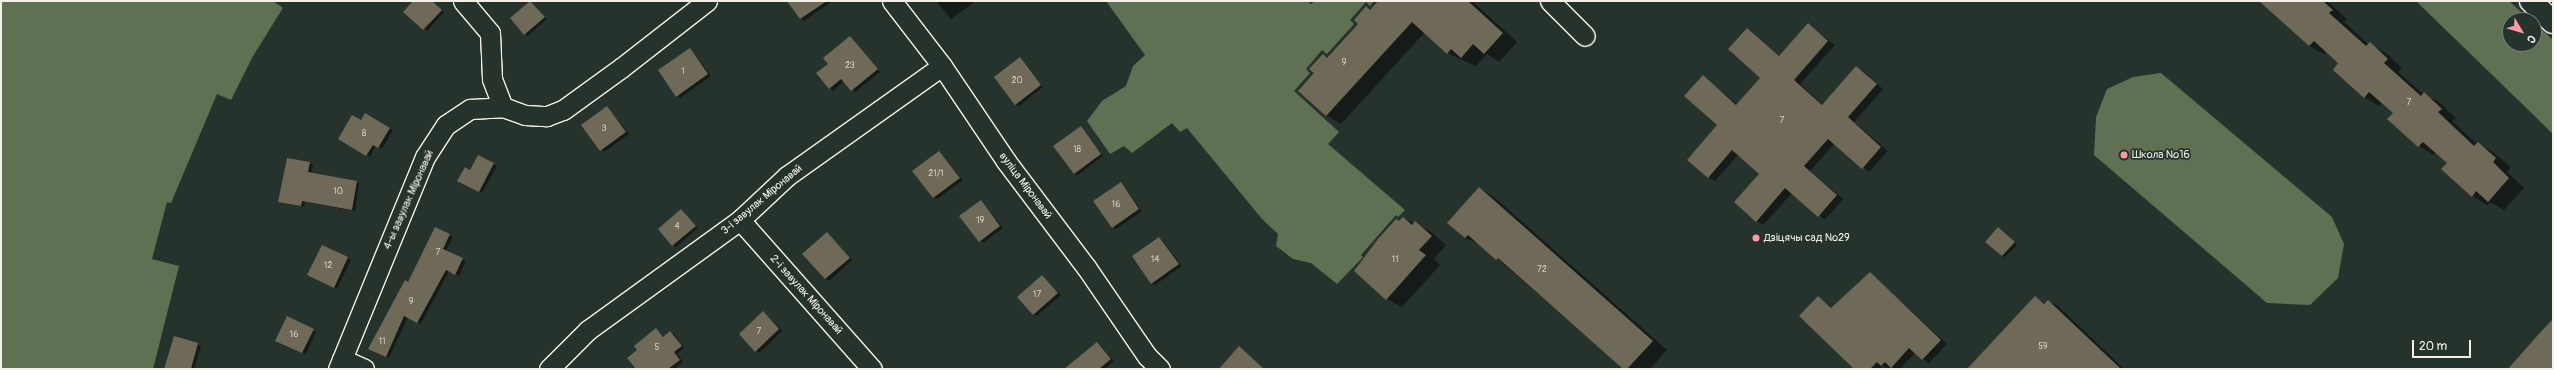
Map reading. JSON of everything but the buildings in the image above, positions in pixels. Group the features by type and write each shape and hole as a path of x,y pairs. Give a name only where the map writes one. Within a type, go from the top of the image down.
{"main road":[{"path":"2531,1 2553,22"}],"street":[{"path":"464,1 490,33 492,79 503,107"},
{"name":"4-ы завулак Міронавай","path":"364,369 340,364 430,151 446,125 470,109 503,107 525,115 547,116 563,110 621,68 707,1"},
{"name":"вуліца Міронавай","path":"892,1 942,66 1006,161 1086,266 1147,356 1160,369"},
{"path":"1550,1 1585,36"},
{"name":"3-і завулак Міронавай","path":"549,369 588,330 740,220 787,176 942,66"},
{"name":"2-і завулак Міронавай","path":"740,220 872,369"}],"green space":[{"path":"1,1 273,1 283,8 253,56 231,100 217,94 171,203 167,202 152,259 179,266 153,369 1,369"},
{"path":"1106,1 1307,1 1311,4 1315,1 1374,1 1370,6 1366,2 1350,20 1354,24 1327,54 1322,50 1306,69 1310,73 1294,91 1339,132 1328,144 1405,210 1398,217 1396,215 1361,255 1363,257 1337,284 1311,263 1293,259 1276,246 1278,234 1262,219 1187,128 1180,132 1172,123 1132,153 1124,146 1110,154 1087,121 1102,101 1126,86 1133,66 1145,55"},
{"path":"2416,1 2509,1 2521,12 2502,12 2502,52 2542,52 2542,30 2553,40 2553,134"},
{"path":"2161,73 2332,217 2344,244 2338,278 2310,305 2267,303 2094,155 2096,117 2107,89 2133,77"}],"place":[{"name":"Школа №16","path":"2124,155"},
{"name":"Дзіцячы сад №29","path":"1756,238"}]}
